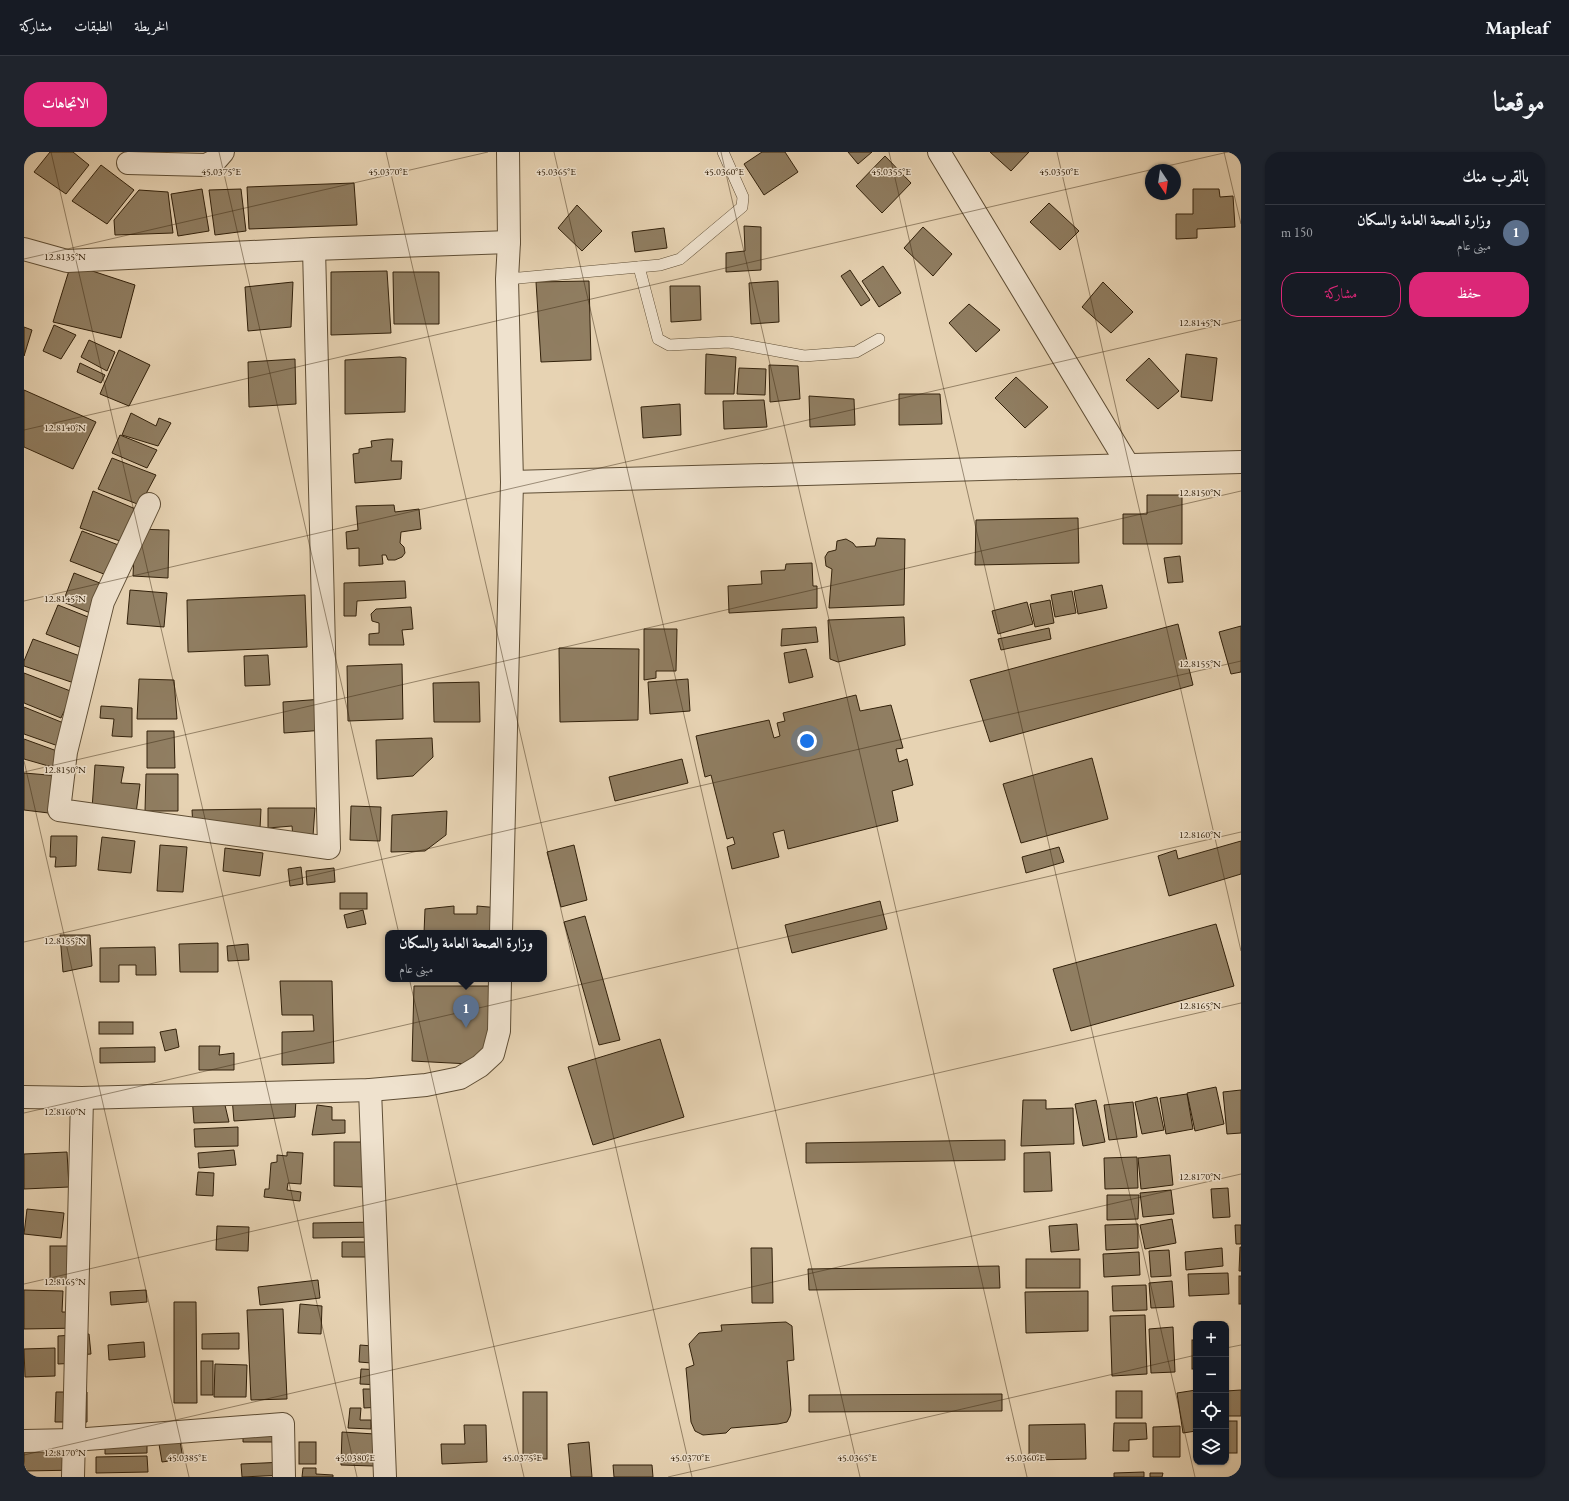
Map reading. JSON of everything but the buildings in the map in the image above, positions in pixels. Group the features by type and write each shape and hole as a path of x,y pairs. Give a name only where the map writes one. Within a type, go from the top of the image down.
{"street":[{"path":"128,164 206,165 216,160 223,152"},
{"path":"501,930 512,482 507,279 508,152"},
{"path":"939,152 1128,465"},
{"path":"24,249 67,261 314,249 508,242"},
{"path":"149,504 103,602 66,752 59,810 329,848 314,249"},
{"path":"512,482 1241,462"},
{"path":"24,1098 82,1098 370,1090 426,1085 460,1078 480,1066 493,1054 499,1031 500,982"},
{"path":"370,1090 385,1477"},
{"path":"73,1477 82,1098"},
{"path":"24,1441 74,1440 283,1424 284,1477"}],"lane":[{"path":"507,279 660,265 680,259 742,207 743,197 722,152"},
{"path":"639,267 658,339 669,345 729,342 804,356 856,352 879,339"}],"place":[{"name":"وزارة الصحة العامة والسكان","path":"466,1028"}]}
